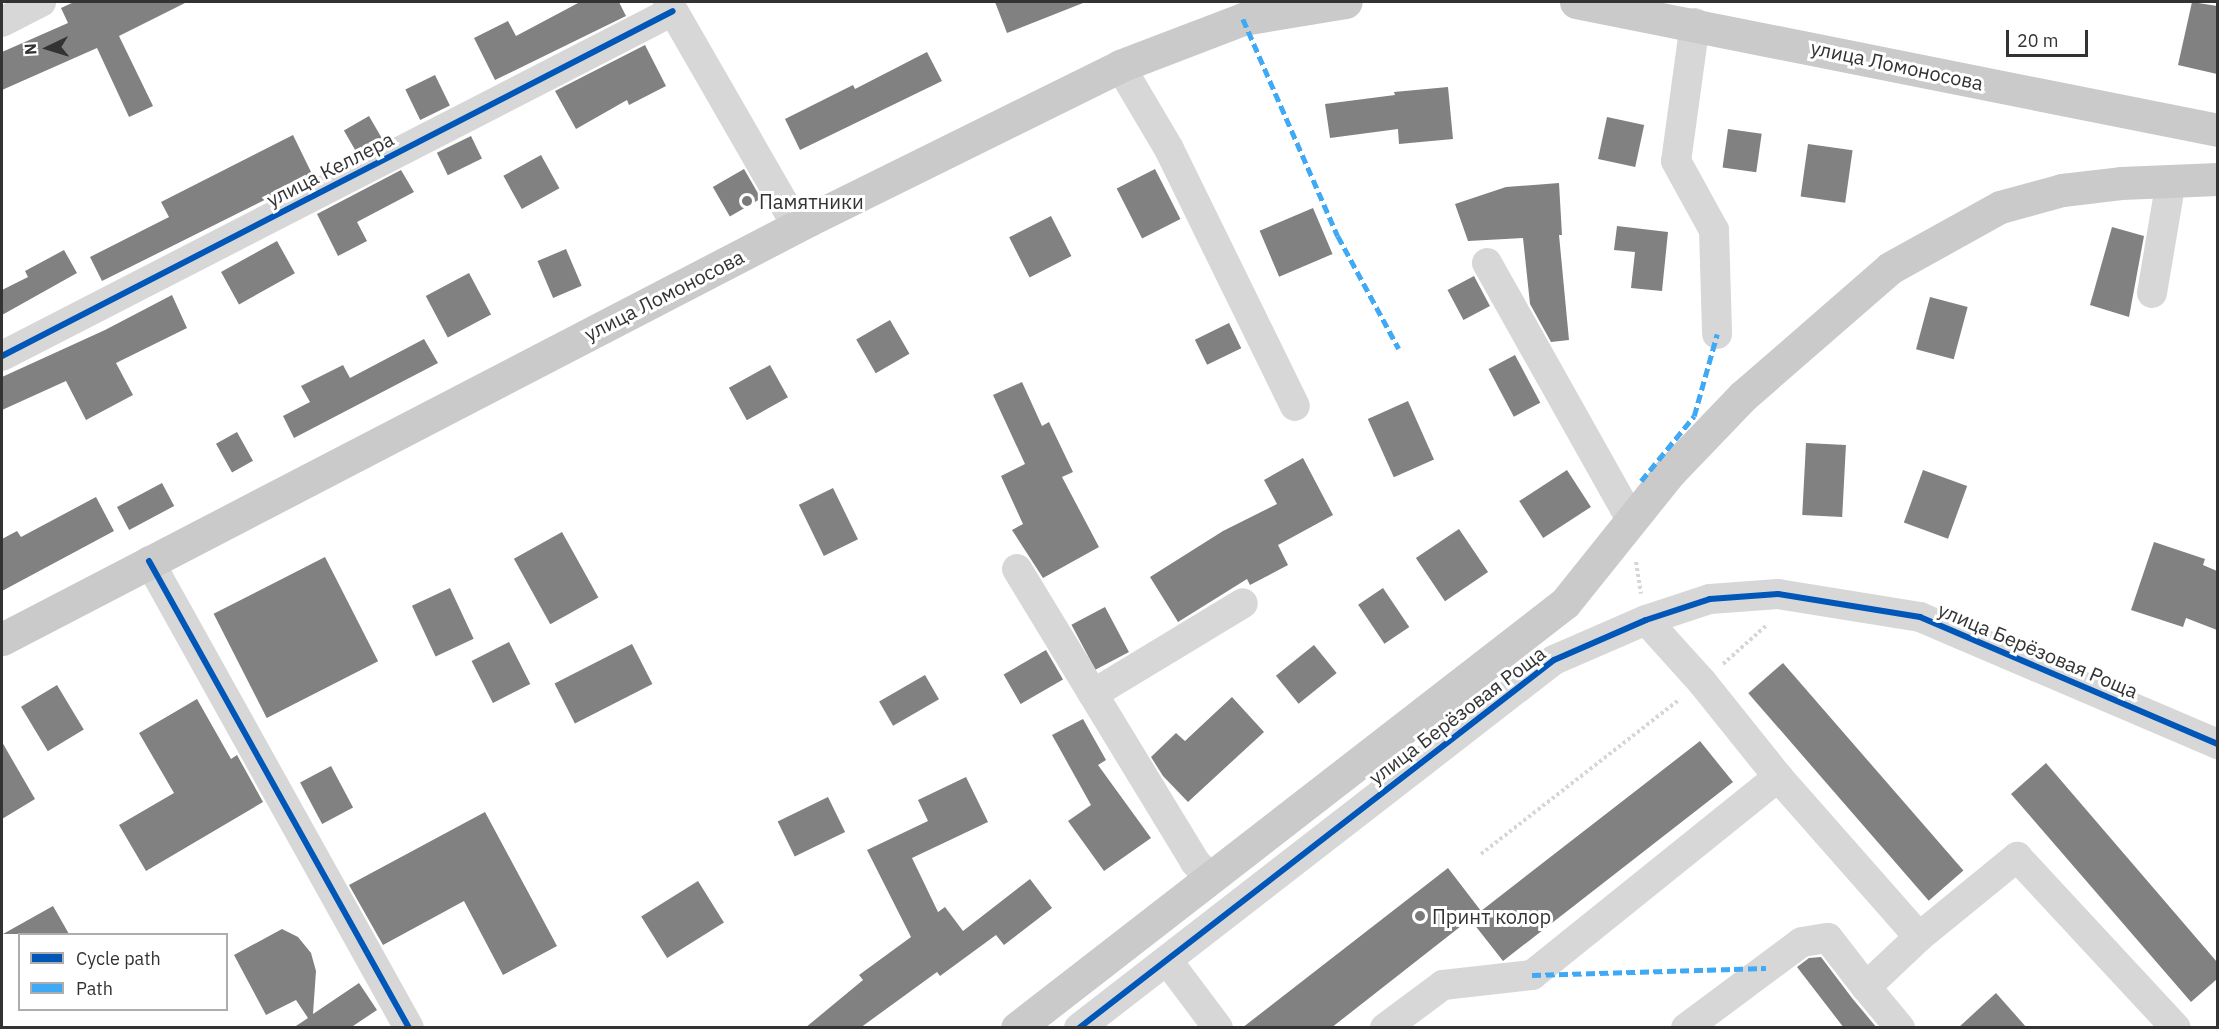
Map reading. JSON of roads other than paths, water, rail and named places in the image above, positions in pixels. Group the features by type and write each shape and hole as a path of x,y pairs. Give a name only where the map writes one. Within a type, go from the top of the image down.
{"main road":[{"name":"улица Ломоносова","path":"2,639 797,226 1120,66 1243,19 1346,2"},
{"name":"улица Ломоносова","path":"1576,2 1695,23 2217,130"},
{"path":"1017,1028 1565,603 1670,472 1743,396 1890,268 2000,207 2062,190 2121,183 2217,179"}],"street":[{"path":"2,22 41,2"},
{"path":"671,6 797,226"},
{"name":"улица Келлера","path":"2,356 671,6"},
{"path":"1695,23 1676,161 1714,230 1717,334"},
{"path":"1120,66 1169,149 1295,406"},
{"path":"2152,293 2171,181"},
{"path":"1487,263 1629,525"},
{"path":"149,561 410,1028"},
{"path":"1017,569 1195,862 1211,879"},
{"name":"улица Берёзовая Роща","path":"1079,1028 1554,660 1649,607 1710,599 1778,594 1920,617 2217,744"},
{"path":"1093,694 1243,603"},
{"path":"1649,607 1702,682 1779,777 1919,937"},
{"path":"1385,1028 1443,985 1532,975 1779,777"},
{"path":"1866,987 1919,937 2017,857 2176,1028"},
{"path":"1686,1028 1802,942 1828,938 1900,1028"},
{"path":"1167,960 1218,1028"}],"place":[{"name":"Памятники","path":"747,201"},
{"name":"Принт колор","path":"1420,916"}]}
